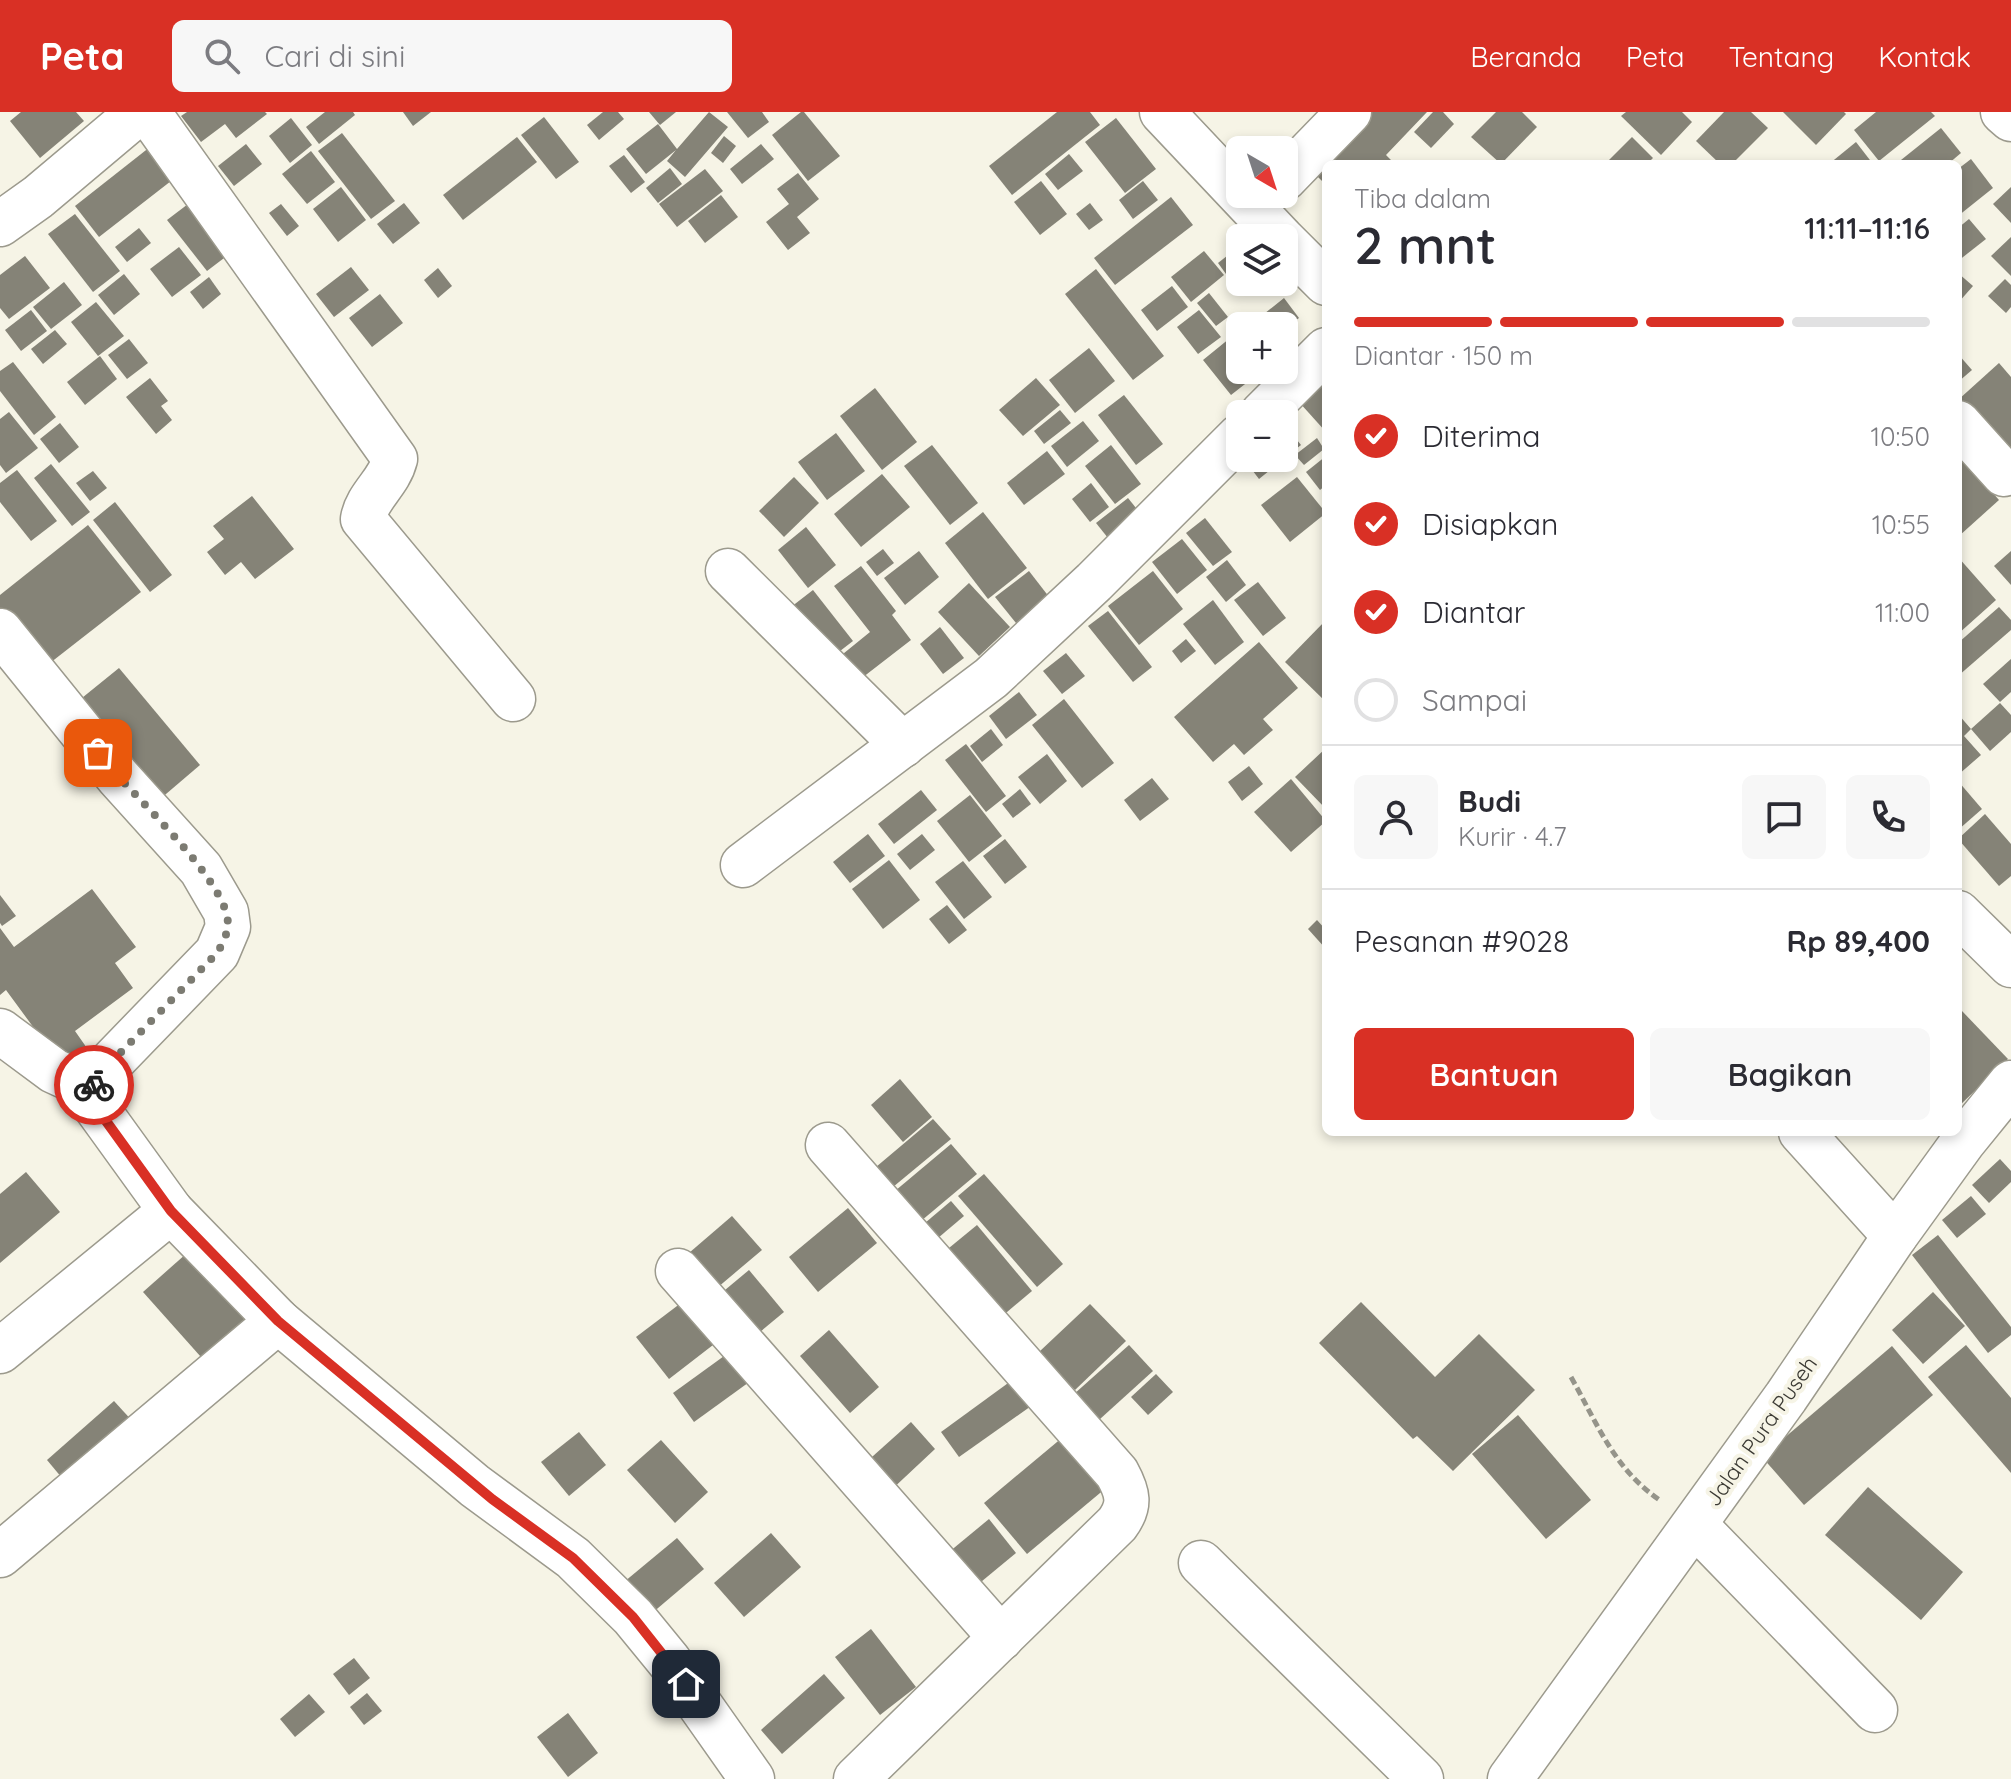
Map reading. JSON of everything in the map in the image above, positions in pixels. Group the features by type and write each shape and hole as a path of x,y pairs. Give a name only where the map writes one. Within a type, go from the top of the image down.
{"main road":[{"path":"0,224 38,197 139,112"},
{"path":"148,112 395,459 391,476 365,508 363,519 513,699"},
{"path":"1162,112 1272,221 1322,278"},
{"path":"1298,165 1349,112"},
{"path":"1276,400 1322,354"},
{"path":"1962,427 2004,474"},
{"path":"743,865 991,678 1094,582 1226,450"},
{"path":"728,571 903,745"},
{"path":"0,631 118,777 201,869 226,912 228,927 217,953 97,1077 93,1103 171,1211 278,1321 475,1486 573,1558 633,1617 669,1661 752,1779"},
{"path":"1962,917 2011,965"},
{"path":"0,1031 54,1071 93,1089"},
{"name":"Jalan Pura Puseh","path":"1527,1773 1895,1236 1963,1142 2011,1083"},
{"path":"1805,1136 1895,1236"},
{"path":"828,1145 1117,1473 1126,1489 1128,1505 1117,1524 856,1779"},
{"path":"0,1351 171,1211"},
{"path":"678,1271 1001,1638"},
{"path":"0,1555 278,1321"},
{"path":"1695,1525 1875,1710"},
{"path":"1201,1563 1421,1779"}],"path":[{"path":"1571,1377 1623,1469 1639,1486 1695,1525"}],"building":[{"path":"21,112 76,112 84,121 40,158 10,121"},
{"path":"187,112 267,114 236,138 225,124 201,142 181,116"},
{"path":"325,112 353,112 355,115 319,144 306,127"},
{"path":"403,112 431,112 413,126"},
{"path":"603,112 618,112 624,119 599,140 587,125"},
{"path":"649,112 676,112 660,125"},
{"path":"709,112 728,127 685,177 667,161 676,150 646,174 626,149 658,124 677,149"},
{"path":"727,112 762,112 769,122 748,138"},
{"path":"801,112 840,156 808,181 772,135"},
{"path":"1057,112 1090,112 1100,125 1012,195 989,166"},
{"path":"1363,112 1427,112 1386,155 1391,160 1322,160 1322,181 1309,168"},
{"path":"1433,112 1443,112 1454,124 1431,148 1414,132"},
{"path":"1496,112 1522,112 1537,127 1505,160 1497,160 1471,137"},
{"path":"1626,112 1682,112 1692,122 1661,155 1621,116"},
{"path":"1724,112 1751,112 1768,128 1736,160 1716,160 1696,141"},
{"path":"1783,112 1844,112 1846,114 1816,145"},
{"path":"1876,112 1931,112 1935,116 1880,160 1854,130"},
{"path":"544,117 579,162 556,179 521,135"},
{"path":"291,118 312,145 290,163 269,136"},
{"path":"1116,118 1156,169 1125,193 1085,142"},
{"path":"1941,128 1961,153 1953,160 1901,160"},
{"path":"342,133 395,201 371,219 318,151"},
{"path":"724,136 736,146 723,163 711,153"},
{"path":"517,137 537,162 463,220 443,195"},
{"path":"1632,137 1653,158 1651,160 1609,160"},
{"path":"1856,142 1870,160 1834,160"},
{"path":"155,143 180,174 99,237 75,206"},
{"path":"246,144 262,164 234,186 218,166"},
{"path":"761,144 774,159 742,184 730,169"},
{"path":"311,151 335,182 307,204 282,174"},
{"path":"1069,154 1083,171 1058,190 1045,174"},
{"path":"624,155 645,182 631,193 609,166"},
{"path":"1971,159 1993,188 1962,213 1962,166"},
{"path":"670,168 682,184 658,203 646,188"},
{"path":"705,169 723,191 677,227 659,204"},
{"path":"798,173 819,199 797,217 810,233 788,250 766,222 789,204 777,189"},
{"path":"1041,181 1067,214 1040,235 1014,202"},
{"path":"1143,181 1158,200 1133,219 1119,200"},
{"path":"341,187 366,220 338,242 313,209"},
{"path":"2011,187 2011,223 1993,204"},
{"path":"721,195 738,217 705,243 688,221"},
{"path":"1171,197 1193,225 1115,285 1094,258"},
{"path":"192,201 232,252 207,271 167,220"},
{"path":"404,203 420,223 393,244 377,224"},
{"path":"1090,203 1103,220 1089,230 1076,214"},
{"path":"281,204 299,226 287,236 269,213"},
{"path":"75,214 120,271 93,292 48,234"},
{"path":"1969,219 1986,239 1962,258 1962,225"},
{"path":"139,228 151,243 127,262 115,247"},
{"path":"2011,237 2011,276 1991,256"},
{"path":"179,247 201,275 172,297 150,269"},
{"path":"1204,251 1224,275 1191,302 1171,277"},
{"path":"25,256 50,288 9,319 0,308 0,275"},
{"path":"1226,257 1226,274 1218,263"},
{"path":"351,267 369,290 334,317 316,294"},
{"path":"438,268 452,286 438,298 424,280"},
{"path":"1096,269 1164,356 1133,380 1065,294"},
{"path":"124,274 140,294 114,315 98,295"},
{"path":"1962,276 1973,286 1962,298"},
{"path":"209,277 221,294 203,309 190,292"},
{"path":"2005,279 2011,285 2011,307 2006,313 1988,296"},
{"path":"64,282 82,305 51,329 33,307"},
{"path":"1172,286 1188,307 1157,331 1141,310"},
{"path":"1209,293 1226,318 1216,326 1197,303"},
{"path":"380,294 403,323 372,347 349,318"},
{"path":"1284,298 1294,312 1266,312"},
{"path":"96,302 124,336 98,356 71,322"},
{"path":"31,310 47,331 21,351 5,330"},
{"path":"1199,310 1221,337 1198,354 1177,327"},
{"path":"55,330 67,344 43,364 31,349"},
{"path":"129,339 148,363 127,379 108,355"},
{"path":"1226,341 1226,384 1245,384 1231,395 1203,360"},
{"path":"1089,348 1115,381 1075,413 1049,380"},
{"path":"100,356 117,379 85,405 67,382"},
{"path":"1962,359 1972,370 1962,379"},
{"path":"13,362 56,417 34,435 0,391 0,371"},
{"path":"1999,363 2011,377 2011,459 1962,411 1962,396"},
{"path":"150,378 168,401 161,406 172,420 156,434 126,397"},
{"path":"1036,378 1060,405 1023,436 999,410"},
{"path":"1322,382 1322,428 1299,402"},
{"path":"875,388 917,442 882,470 840,416"},
{"path":"1124,395 1163,444 1136,465 1098,415"},
{"path":"1060,410 1071,423 1044,444 1034,431"},
{"path":"9,412 38,448 6,473 0,465 0,419"},
{"path":"1083,421 1099,441 1067,467 1051,446"},
{"path":"60,423 79,447 59,463 40,439"},
{"path":"836,433 865,471 827,500 798,462"},
{"path":"1317,438 1322,451 1304,465 1298,458 1298,453"},
{"path":"932,445 978,503 950,525 904,466"},
{"path":"1111,445 1141,484 1115,504 1085,466"},
{"path":"1047,451 1065,474 1024,505 1007,483"},
{"path":"1962,458 1999,500 1962,533"},
{"path":"1322,459 1322,488 1320,490 1306,472"},
{"path":"51,464 90,512 72,526 34,478"},
{"path":"17,470 57,521 31,541 0,502 0,483"},
{"path":"93,471 107,488 90,501 76,483"},
{"path":"1254,472 1268,472 1259,479"},
{"path":"882,474 910,507 861,547 834,514"},
{"path":"794,477 819,503 784,537 759,511"},
{"path":"1297,477 1322,508 1322,516 1290,542 1261,505"},
{"path":"1091,483 1109,507 1090,522 1072,499"},
{"path":"252,496 294,549 255,579 241,562 225,575 207,552 224,539 213,526"},
{"path":"1128,498 1144,518 1112,543 1096,523"},
{"path":"115,502 172,575 150,592 93,520"},
{"path":"983,512 1027,568 988,599 945,543"},
{"path":"1205,518 1232,552 1213,566 1186,533"},
{"path":"88,525 141,592 41,670 0,618 0,595"},
{"path":"806,527 836,565 808,588 778,550"},
{"path":"1182,539 1207,570 1177,594 1152,562"},
{"path":"883,549 894,563 877,576 866,562"},
{"path":"919,551 939,577 905,605 884,578"},
{"path":"2011,551 2011,585 1994,566"},
{"path":"1227,560 1246,585 1226,602 1206,577"},
{"path":"1962,562 1996,600 1962,630"},
{"path":"861,566 896,611 892,615 911,640 858,681 838,658 870,632 834,586"},
{"path":"1029,571 1053,602 1020,628 995,597"},
{"path":"1153,571 1183,609 1139,645 1108,606"},
{"path":"1258,582 1286,618 1263,636 1234,600"},
{"path":"969,583 1010,627 979,656 938,612"},
{"path":"813,590 853,641 831,658 791,607"},
{"path":"1213,600 1244,642 1215,665 1183,624"},
{"path":"1999,607 2011,620 2011,630 1962,673 1962,639"},
{"path":"1108,611 1152,667 1133,682 1088,626"},
{"path":"1322,624 1322,698 1285,662"},
{"path":"940,627 964,658 943,674 920,644"},
{"path":"1186,639 1196,651 1181,663 1172,651"},
{"path":"1259,642 1298,688 1263,719 1273,730 1244,755 1234,744 1213,762 1174,717"},
{"path":"1066,653 1085,676 1062,694 1043,671"},
{"path":"2011,659 2011,692 2000,702 1983,684"},
{"path":"119,668 200,765 159,800 77,702"},
{"path":"1019,692 1037,715 1006,739 989,716"},
{"path":"1064,699 1114,763 1082,788 1032,725"},
{"path":"2000,703 2011,715 2011,732 1990,751 1971,729"},
{"path":"1962,719 1971,729 1964,736 1981,755 1962,772"},
{"path":"991,729 1003,745 982,762 970,746"},
{"path":"966,744 1006,796 986,812 945,760"},
{"path":"1322,752 1322,805 1295,777"},
{"path":"1047,754 1067,781 1040,804 1018,777"},
{"path":"1249,766 1263,784 1242,801 1228,782"},
{"path":"1152,778 1169,799 1140,821 1124,800"},
{"path":"1291,779 1322,816 1322,825 1291,852 1254,812"},
{"path":"1962,786 1982,809 1962,826"},
{"path":"1020,789 1031,804 1013,818 1002,804"},
{"path":"921,790 937,810 894,844 878,824"},
{"path":"970,795 1002,836 969,862 937,821"},
{"path":"1985,814 2011,844 2011,876 1999,886 1962,844 1962,835"},
{"path":"868,834 885,856 850,883 833,862"},
{"path":"922,834 935,850 910,870 897,854"},
{"path":"1005,839 1027,867 1005,884 983,856"},
{"path":"889,860 920,900 883,929 852,889"},
{"path":"963,861 992,897 964,919 935,882"},
{"path":"92,889 136,947 115,963 133,988 75,1031 89,1051 64,1069 6,990 0,995 0,928 14,947"},
{"path":"0,895 16,916 2,926 0,923"},
{"path":"947,905 967,930 949,944 929,919"},
{"path":"1317,920 1322,926 1322,945 1308,929"},
{"path":"1962,1011 2008,1059 1962,1103"},
{"path":"900,1079 932,1117 903,1142 871,1105"},
{"path":"933,1119 951,1139 893,1187 876,1167"},
{"path":"951,1144 977,1174 921,1221 895,1191"},
{"path":"2000,1159 2011,1171 2011,1182 1989,1203 1972,1185"},
{"path":"26,1172 60,1212 0,1263 0,1194"},
{"path":"984,1174 1063,1264 1037,1287 958,1196"},
{"path":"1971,1196 1986,1214 1957,1238 1942,1220"},
{"path":"951,1201 964,1216 938,1238 925,1223"},
{"path":"848,1208 877,1243 818,1292 789,1257"},
{"path":"732,1216 762,1250 711,1293 682,1259"},
{"path":"977,1225 1032,1291 994,1323 938,1257"},
{"path":"1938,1235 2011,1327 2011,1335 1988,1353 1912,1255"},
{"path":"187,1253 252,1328 209,1366 143,1292"},
{"path":"749,1270 784,1312 754,1337 719,1295"},
{"path":"1933,1292 1965,1326 1923,1364 1892,1330"},
{"path":"1361,1302 1435,1377 1479,1334 1535,1390 1453,1471 1417,1436 1413,1439 1319,1343"},
{"path":"681,1303 713,1345 669,1379 636,1337"},
{"path":"1090,1304 1126,1341 1075,1390 1039,1352"},
{"path":"829,1330 879,1387 850,1413 800,1356"},
{"path":"1129,1345 1153,1371 1089,1429 1064,1403"},
{"path":"1966,1345 2011,1398 2011,1473 1928,1377"},
{"path":"1892,1346 1933,1395 1804,1505 1762,1457"},
{"path":"731,1351 752,1380 694,1422 673,1393"},
{"path":"1156,1374 1173,1392 1148,1415 1131,1397"},
{"path":"1015,1378 1034,1404 959,1457 941,1432"},
{"path":"114,1401 135,1424 67,1484 47,1460"},
{"path":"1518,1415 1591,1500 1546,1539 1472,1454"},
{"path":"911,1422 935,1449 888,1493 863,1465"},
{"path":"579,1432 606,1465 569,1496 541,1462"},
{"path":"1063,1437 1106,1488 1027,1554 984,1503"},
{"path":"661,1440 708,1492 675,1523 627,1470"},
{"path":"1868,1487 1963,1572 1921,1620 1825,1535"},
{"path":"989,1519 1016,1553 970,1591 943,1557"},
{"path":"771,1533 801,1567 744,1617 714,1583"},
{"path":"677,1538 704,1569 651,1614 624,1582"},
{"path":"871,1629 916,1687 880,1715 835,1657"},
{"path":"354,1658 370,1678 349,1695 333,1674"},
{"path":"824,1674 845,1698 782,1754 761,1730"},
{"path":"367,1693 382,1711 364,1725 350,1707"},
{"path":"309,1694 325,1712 295,1737 280,1719"},
{"path":"568,1713 598,1753 568,1777 537,1737"}],"way so far":[{"path":"94,1085 97,1077 217,953 228,927 226,912 201,869 98,753"}],"route":[{"path":"94,1085 93,1103 171,1211 278,1321 508,1512 573,1558 633,1617 686,1684"}]}
